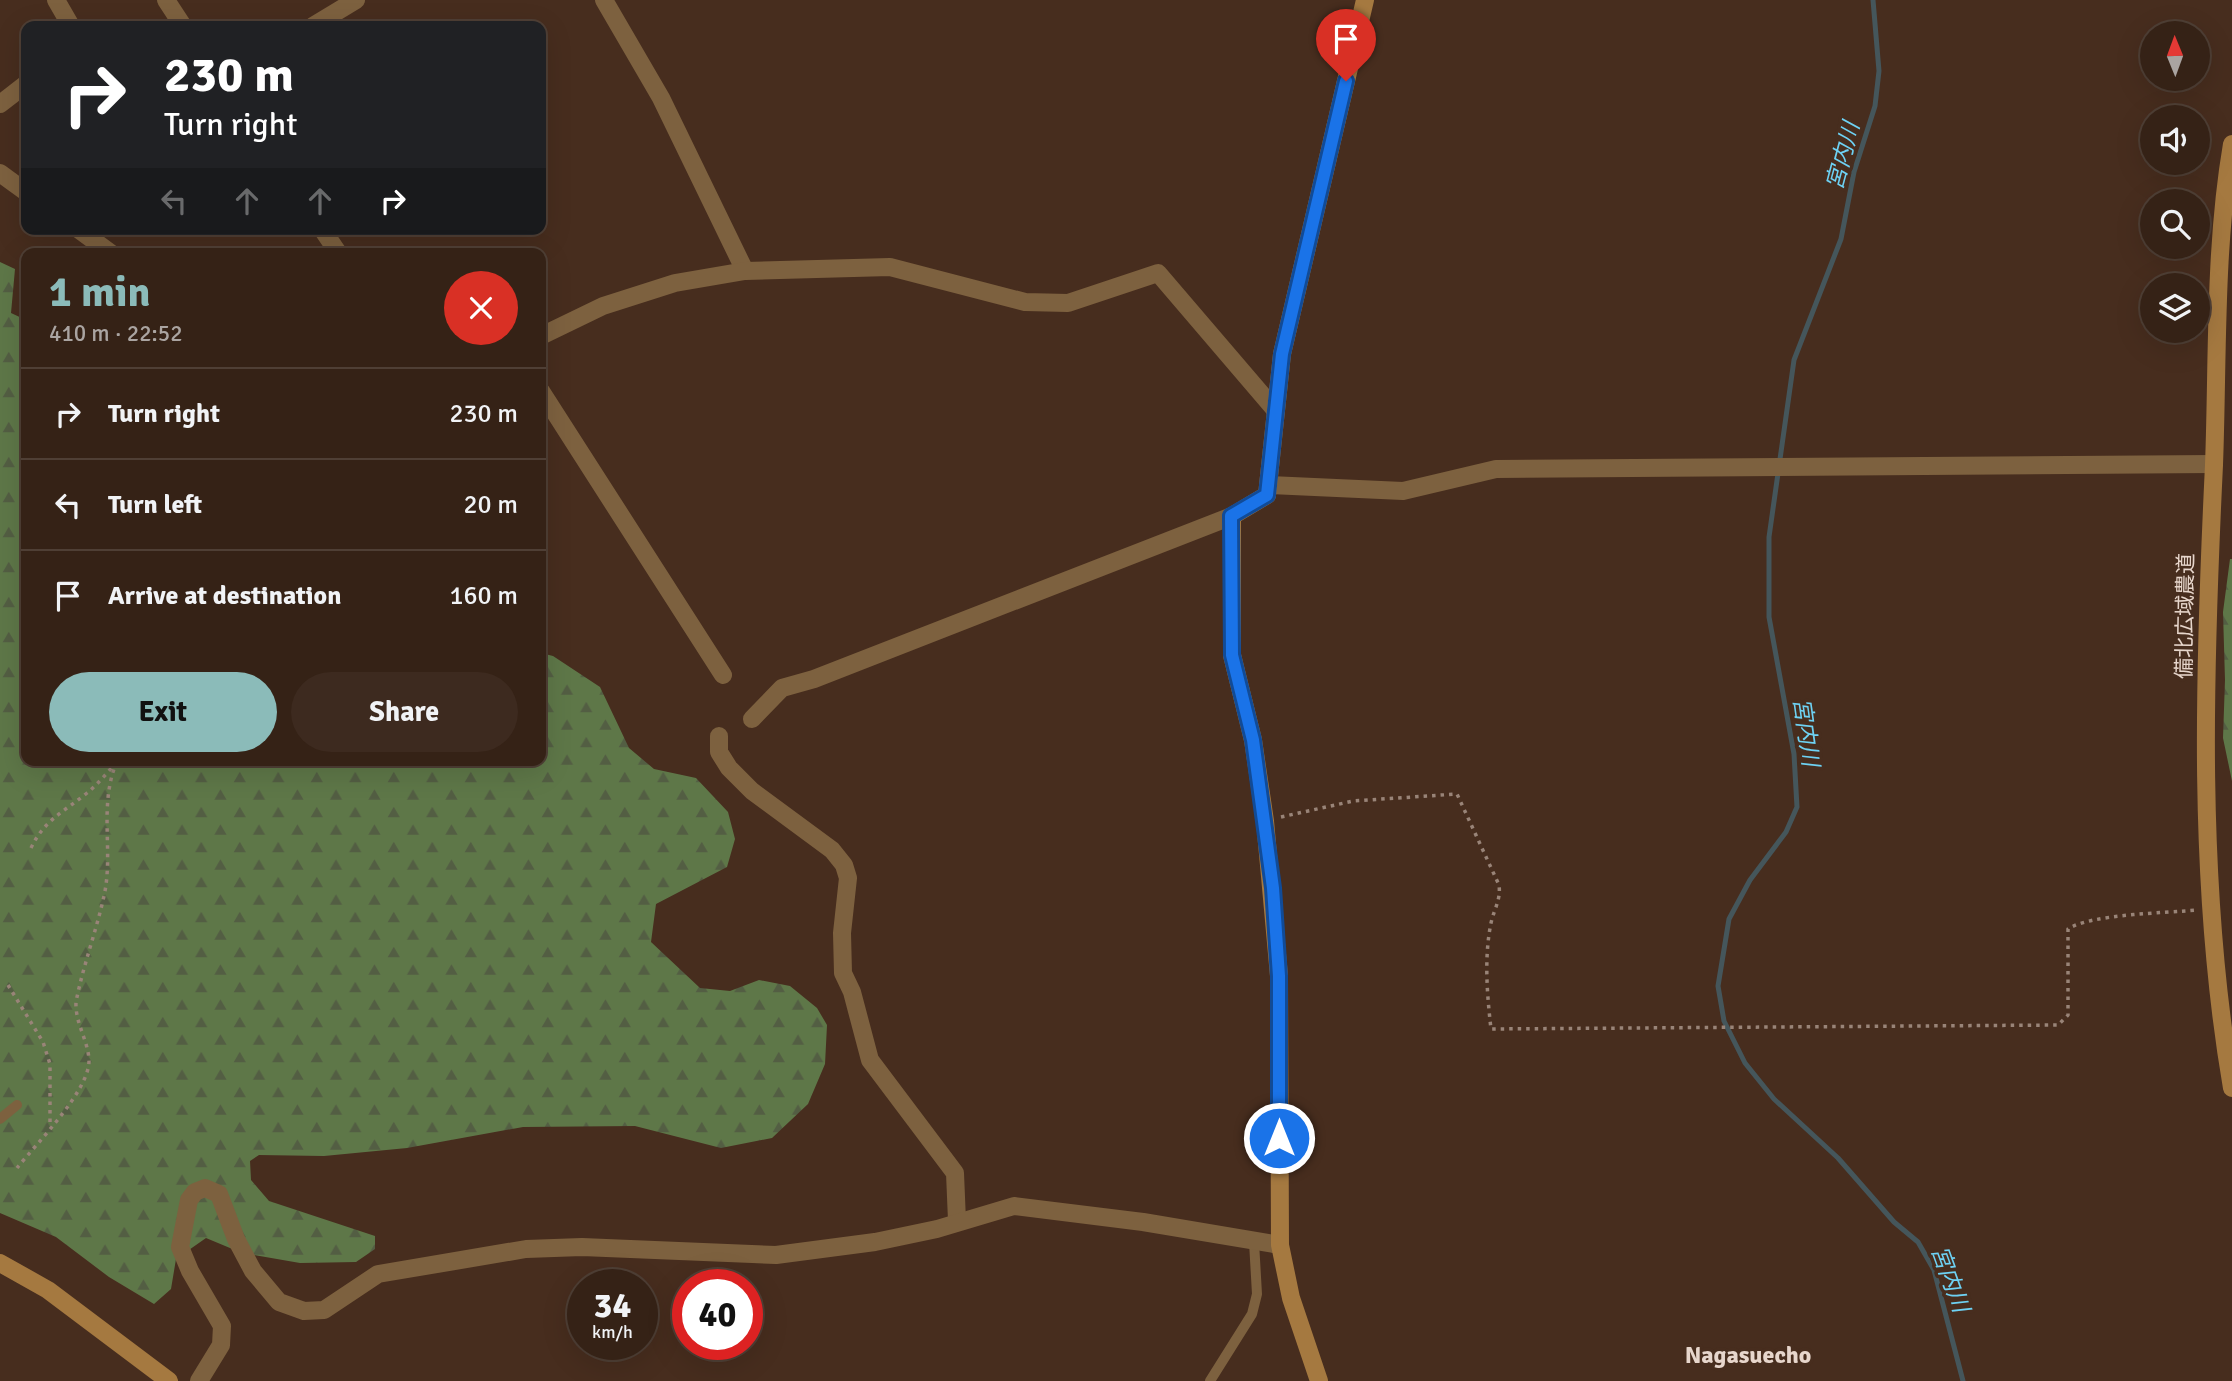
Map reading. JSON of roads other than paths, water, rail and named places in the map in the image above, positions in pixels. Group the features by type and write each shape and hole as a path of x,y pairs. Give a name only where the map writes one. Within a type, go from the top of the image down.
{"street":[{"path":"56,0 68,21"},
{"path":"166,0 180,21"},
{"path":"321,21 356,0"},
{"path":"604,0 661,98 745,271"},
{"path":"752,719 782,688 827,674 1231,516 1267,495 1282,354 1365,0"},
{"path":"0,104 21,88"},
{"name":"備北広域農道","path":"2232,144 2219,267 2205,706 2206,812 2217,974 2232,1088"},
{"path":"0,173 21,188"},
{"path":"86,235 104,248"},
{"path":"546,334 603,306 675,283 745,271 890,267 1025,302 1068,303 1158,274 1276,411"},
{"path":"546,399 723,675"},
{"path":"1269,485 1403,491 1496,469 2214,464"},
{"path":"1231,516 1232,655 1253,740 1265,821 1279,976 1280,1245 1291,1298 1320,1381"},
{"path":"719,736 719,752 729,768 752,790 832,850 844,865 848,878 842,933 843,973 852,992 870,1060 956,1173 957,1221"},
{"path":"199,1381 221,1345 222,1326 190,1271 180,1247 190,1200 195,1192 205,1188 219,1194 236,1239 253,1270 279,1302 304,1311 324,1310 378,1274 526,1248 582,1247 776,1255 875,1242 937,1229 1014,1206 1143,1222 1280,1245"},
{"path":"0,1264 48,1290 169,1381"}],"lane":[{"path":"0,1119 17,1105"},
{"path":"1210,1381 1252,1314 1257,1294 1254,1242"}],"waterway":[{"name":"宮内川","path":"1873,0 1879,71 1875,106 1854,172 1841,239 1794,360 1769,537 1769,617 1794,754 1797,807 1786,832 1750,880 1729,919 1718,986 1724,1021 1745,1063 1774,1099 1838,1158 1894,1222 1918,1242 1934,1270 1963,1381"}],"district":[{"name":"Nagasuecho","path":"1748,1355"}]}
